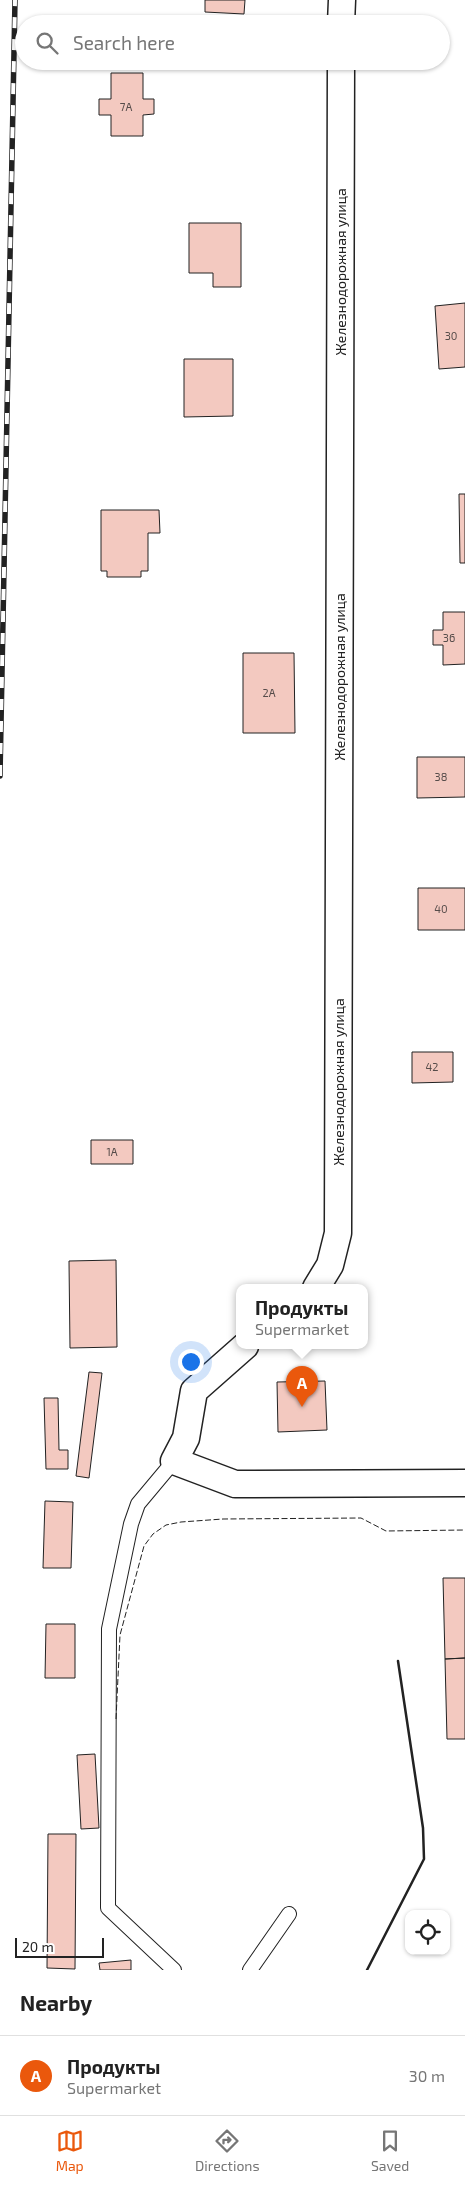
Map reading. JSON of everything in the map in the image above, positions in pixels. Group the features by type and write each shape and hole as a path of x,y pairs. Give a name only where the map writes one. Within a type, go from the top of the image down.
{"street":[{"path":"342,0 342,15"},
{"name":"Железнодорожная улица","path":"318,1284 330,1265 338,1233 341,70"},
{"path":"243,1349 194,1391 186,1438 174,1461 236,1484 465,1483"}],"lane":[{"path":"174,1461 138,1504 131,1524 109,1629 108,1908 174,1970"},
{"path":"250,1970 289,1914"}],"building":[{"path":"205,0 245,0 244,14 205,12"},
{"path":"111,73 143,73 143,99 154,99 154,114 143,115 143,136 111,136 111,115 99,115 99,99 111,99"},
{"path":"189,223 241,223 241,287 213,287 213,273 189,273"},
{"path":"465,303 465,367 439,369 435,306"},
{"path":"184,359 233,359 233,416 184,417"},
{"path":"459,494 465,494 465,563 460,563"},
{"path":"101,510 159,510 160,533 148,533 148,571 141,571 141,577 107,577 107,571 101,571"},
{"path":"443,612 465,612 465,664 443,665 443,645 433,645 433,630 443,630"},
{"path":"243,653 294,653 295,733 243,733"},
{"path":"417,757 465,757 465,797 417,798"},
{"path":"418,888 465,888 465,930 418,930"},
{"path":"412,1052 453,1052 453,1082 412,1083"},
{"path":"91,1140 133,1140 133,1164 91,1164"},
{"path":"116,1260 117,1347 70,1348 69,1261"},
{"path":"89,1372 102,1373 89,1478 76,1476"},
{"path":"325,1381 327,1430 278,1432 277,1382"},
{"path":"44,1398 58,1398 59,1450 68,1450 68,1469 46,1469"},
{"path":"45,1501 73,1502 71,1568 43,1568"},
{"path":"443,1578 465,1578 465,1658 445,1659"},
{"path":"46,1624 75,1624 75,1678 45,1678"},
{"path":"465,1658 465,1739 447,1739 445,1659"},
{"path":"95,1754 99,1828 81,1829 77,1755"},
{"path":"48,1834 76,1834 75,1969 47,1968"},
{"path":"131,1960 131,1970 100,1970 99,1963"}],"railway":[{"path":"0,776 15,0"}],"fence":[{"path":"116,1719 120,1635 144,1546 153,1534 166,1525 223,1519 361,1518 386,1531 465,1530"}],"wall":[{"path":"367,1970 424,1859 423,1828 398,1661"}],"place":[{"name":"Продукты","path":"302,1407"}]}
